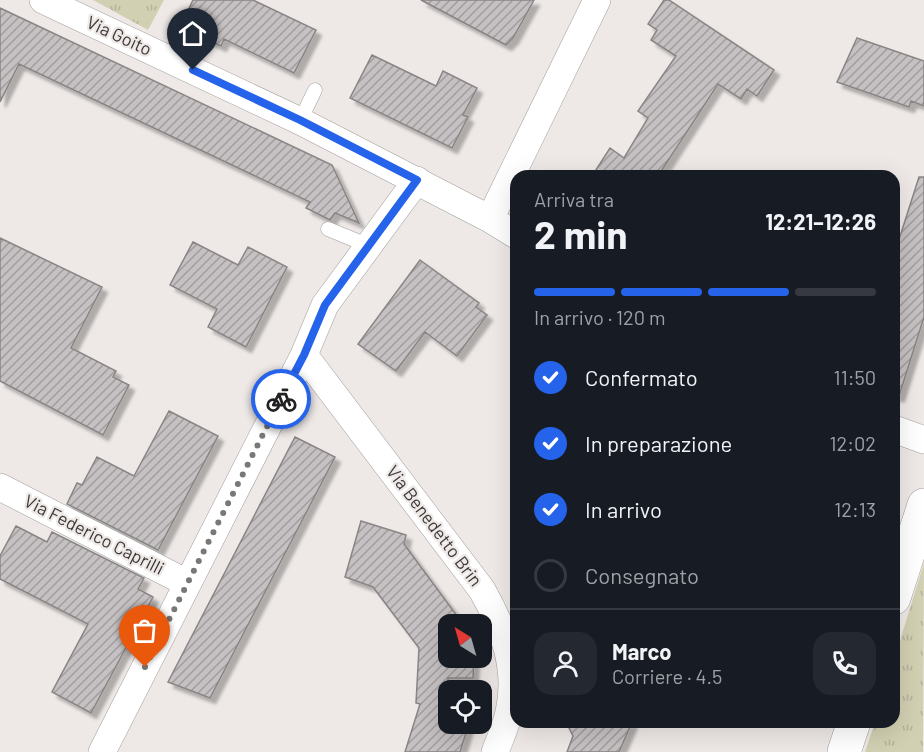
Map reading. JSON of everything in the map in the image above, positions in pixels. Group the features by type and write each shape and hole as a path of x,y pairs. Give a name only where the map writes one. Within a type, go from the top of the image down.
{"main road":[{"path":"900,579 924,505"},
{"path":"844,752 852,728"}],"street":[{"name":"Via Goito","path":"44,0 300,120 510,231"},
{"path":"514,170 597,0"},
{"path":"490,219 510,178"},
{"path":"102,752 304,355 325,305 417,180"},
{"name":"Via Benedetto Brin","path":"304,355 482,590 496,616 506,643 510,672"},
{"path":"900,431 924,440"},
{"name":"Via Federico Caprilli","path":"0,487 187,583"},
{"name":"Via Benedetto Brin","path":"495,752 510,703"}],"lane":[{"path":"300,120 315,90"},
{"path":"328,229 367,245"}],"green space":[{"path":"93,0 164,0 148,30"},
{"path":"924,563 923,752 865,752 873,728 900,728 900,641"}],"building":[{"path":"193,0 253,0 316,30 294,73 224,39 221,46 180,27"},
{"path":"421,0 534,0 513,38 506,45"},
{"path":"664,0 669,0 774,70 757,96 747,89 741,99 718,84 662,170 596,170 610,148 624,158 648,118 638,111 676,56 651,40 657,30 648,24"},
{"path":"0,8 332,165 359,223 335,213 330,220 306,208 310,202 19,64 0,102"},
{"path":"857,38 924,61 924,106 911,101 909,107 837,82"},
{"path":"372,55 436,86 443,71 477,88 463,115 468,117 452,148 350,98"},
{"path":"919,177 924,177 924,317 900,393 900,236"},
{"path":"0,238 102,287 71,348 116,371 113,377 129,385 103,435 0,381"},
{"path":"193,242 238,265 248,247 287,267 246,347 208,327 217,309 170,285"},
{"path":"420,260 479,303 476,307 487,315 457,356 425,332 396,371 358,344"},
{"path":"169,411 218,436 158,550 67,504 77,483 82,485 97,457 134,476"},
{"path":"295,437 335,457 210,698 168,682"},
{"path":"361,521 406,535 404,544 456,614 438,614 438,668 473,668 473,678 438,680 438,734 466,734 460,752 405,752 420,704 416,703 419,648 373,587 345,577"},
{"path":"16,526 47,542 52,532 144,578 138,589 153,597 91,713 52,692 88,624 0,579 0,556"},
{"path":"569,728 629,728 619,752 567,752 573,736"}],"way so far":[{"path":"145,667 281,399"}],"route":[{"path":"193,70 300,120 417,180 325,305 304,355 281,399"}]}
